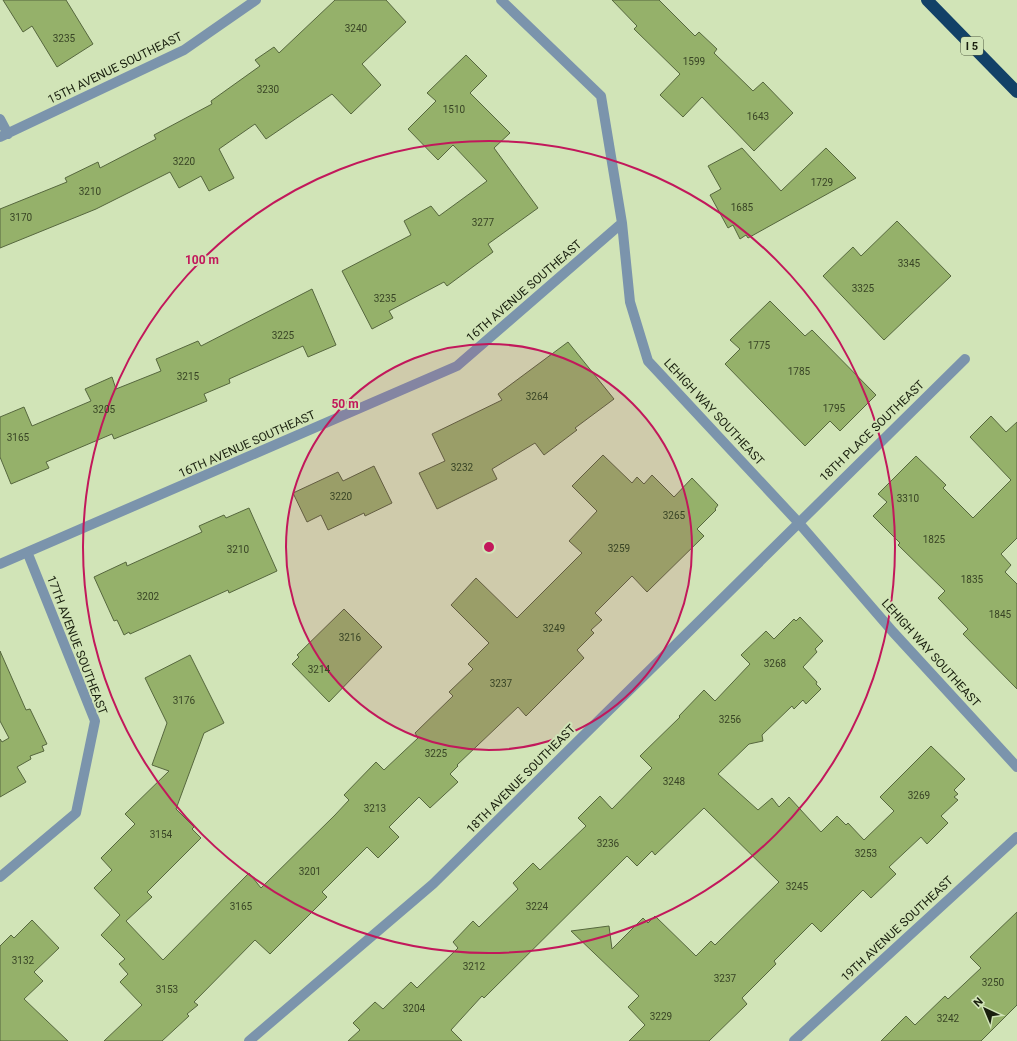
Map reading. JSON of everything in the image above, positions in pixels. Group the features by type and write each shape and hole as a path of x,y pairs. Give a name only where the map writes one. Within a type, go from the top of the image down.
{"highway":[{"name":"I 5","path":"927,0 1017,92"}],"street":[{"name":"15TH AVENUE SOUTHEAST","path":"4,136 184,50 256,0"},
{"name":"LEHIGH WAY SOUTHEAST","path":"502,0 601,96 622,223 630,302 648,361 798,522 893,632 1017,767"},
{"path":"0,119 4,136"},
{"name":"16TH AVENUE SOUTHEAST","path":"0,564 28,554 457,366 622,223"},
{"name":"18TH PLACE SOUTHEAST","path":"798,522 965,359"},
{"name":"18TH AVENUE SOUTHEAST","path":"249,1041 433,884 798,522"},
{"name":"17TH AVENUE SOUTHEAST","path":"0,877 76,813 95,720 28,554"},
{"name":"19TH AVENUE SOUTHEAST","path":"794,1041 1017,837"}],"building":[{"path":"3,0 66,0 93,44 57,67 32,26 23,32"},
{"path":"335,0 386,0 406,22 362,64 381,85 351,114 332,94 266,139 255,124 219,149 234,178 209,191 201,176 179,188 170,172 96,209 0,248 0,209 67,182 65,178 98,162 100,168 156,139 154,135 212,104 211,101 260,66 255,60 274,47 279,53"},
{"path":"612,0 659,0 695,36 699,32 717,49 714,53 753,91 763,82 793,113 754,151 702,97 683,117 660,95 680,74 634,29 637,26"},
{"path":"466,55 487,76 470,93 510,133 494,148 538,208 488,244 493,252 447,286 444,282 389,311 393,318 372,329 342,271 411,235 404,221 431,206 439,216 487,181 453,145 438,160 408,129 436,101 427,93"},
{"path":"742,148 781,191 826,148 856,178 748,238 746,235 740,239 733,225 728,228 710,195 721,189 708,166"},
{"path":"897,221 951,276 884,340 823,276 853,247 861,256"},
{"path":"312,289 336,345 308,357 303,346 229,379 230,383 204,394 207,401 114,439 112,434 46,462 49,468 11,484 0,457 0,417 24,407 32,426 91,401 85,389 112,377 116,389 161,371 156,359 198,341 201,346"},
{"path":"770,301 805,336 812,330 876,395 840,431 830,421 805,446 725,364 740,349 730,340"},
{"path":"568,342 614,399 575,428 577,430 544,455 535,443 492,469 497,479 437,509 419,473 445,461 432,434 502,400 498,394"},
{"path":"991,416 1006,432 1017,422 1017,538 1001,554 1011,565 1005,572 1017,584 1017,689 963,634 968,629 938,598 945,591 898,545 900,543 873,516 887,502 878,494 916,456 946,485 943,488 973,518 1011,480 970,437"},
{"path":"603,455 632,483 637,477 644,484 652,475 674,497 692,478 718,505 715,509 716,510 697,529 704,536 647,592 632,576 595,613 602,620 591,630 594,633 577,650 584,658 526,716 518,707 457,765 458,766 450,774 458,782 430,808 419,797 389,827 399,837 378,858 367,847 322,892 327,897 270,954 255,940 194,1002 198,1005 187,1014 189,1016 162,1041 104,1041 142,1005 120,982 128,974 119,964 125,959 101,935 120,915 94,888 112,870 101,858 135,824 125,814 169,771 152,765 167,723 145,678 190,655 224,723 204,733 176,809 194,827 192,829 201,838 147,892 152,897 126,921 163,960 249,873 261,888 349,800 344,795 376,762 384,770 418,738 415,733 453,696 449,692 473,669 468,664 489,643 451,605 476,578 517,618 582,553 569,541 597,511 572,486"},
{"path":"374,466 392,503 365,516 364,513 328,530 321,515 307,522 293,493 338,472 343,481"},
{"path":"249,508 277,571 229,593 228,590 130,634 129,632 124,635 117,620 114,621 94,577 126,562 127,566 202,532 199,526 224,515 226,518"},
{"path":"344,609 382,647 329,702 292,664 299,657 297,655"},
{"path":"800,617 823,641 815,649 817,652 803,667 817,682 816,684 821,689 806,704 803,700 794,709 792,706 762,735 763,741 749,744 718,774 758,810 772,798 779,807 789,797 821,832 837,816 846,825 848,823 864,840 894,811 880,797 931,746 965,779 954,790 958,794 954,797 958,800 941,816 948,823 927,844 921,837 889,867 896,874 871,898 863,890 821,932 812,923 774,961 776,964 742,998 747,1004 709,1041 629,1041 645,1025 628,1007 639,996 571,931 609,926 612,949 643,918 648,923 655,916 696,956 711,941 715,945 779,882 704,808 655,855 652,851 637,866 627,856 484,998 482,996 451,1030 462,1041 348,1041 360,1030 353,1023 375,1002 383,1009 411,982 417,988 458,948 453,942 473,921 479,927 518,889 513,883 533,863 540,870 586,826 578,818 600,796 612,809 652,768 640,756 680,717 679,716 704,690 715,701 750,664 741,655 766,631 774,639 794,619 796,621"},
{"path":"0,651 26,710 30,709 47,744 42,746 44,751 30,756 31,759 17,767 26,782 0,797 0,739 2,742 9,738 0,721"},
{"path":"1017,912 1017,1005 981,1041 881,1041 906,1016 915,1025 945,996 948,999 981,968 970,957"},
{"path":"32,920 59,948 34,972 43,981 24,999 68,1041 0,1041 0,946 11,935 14,938"}]}
